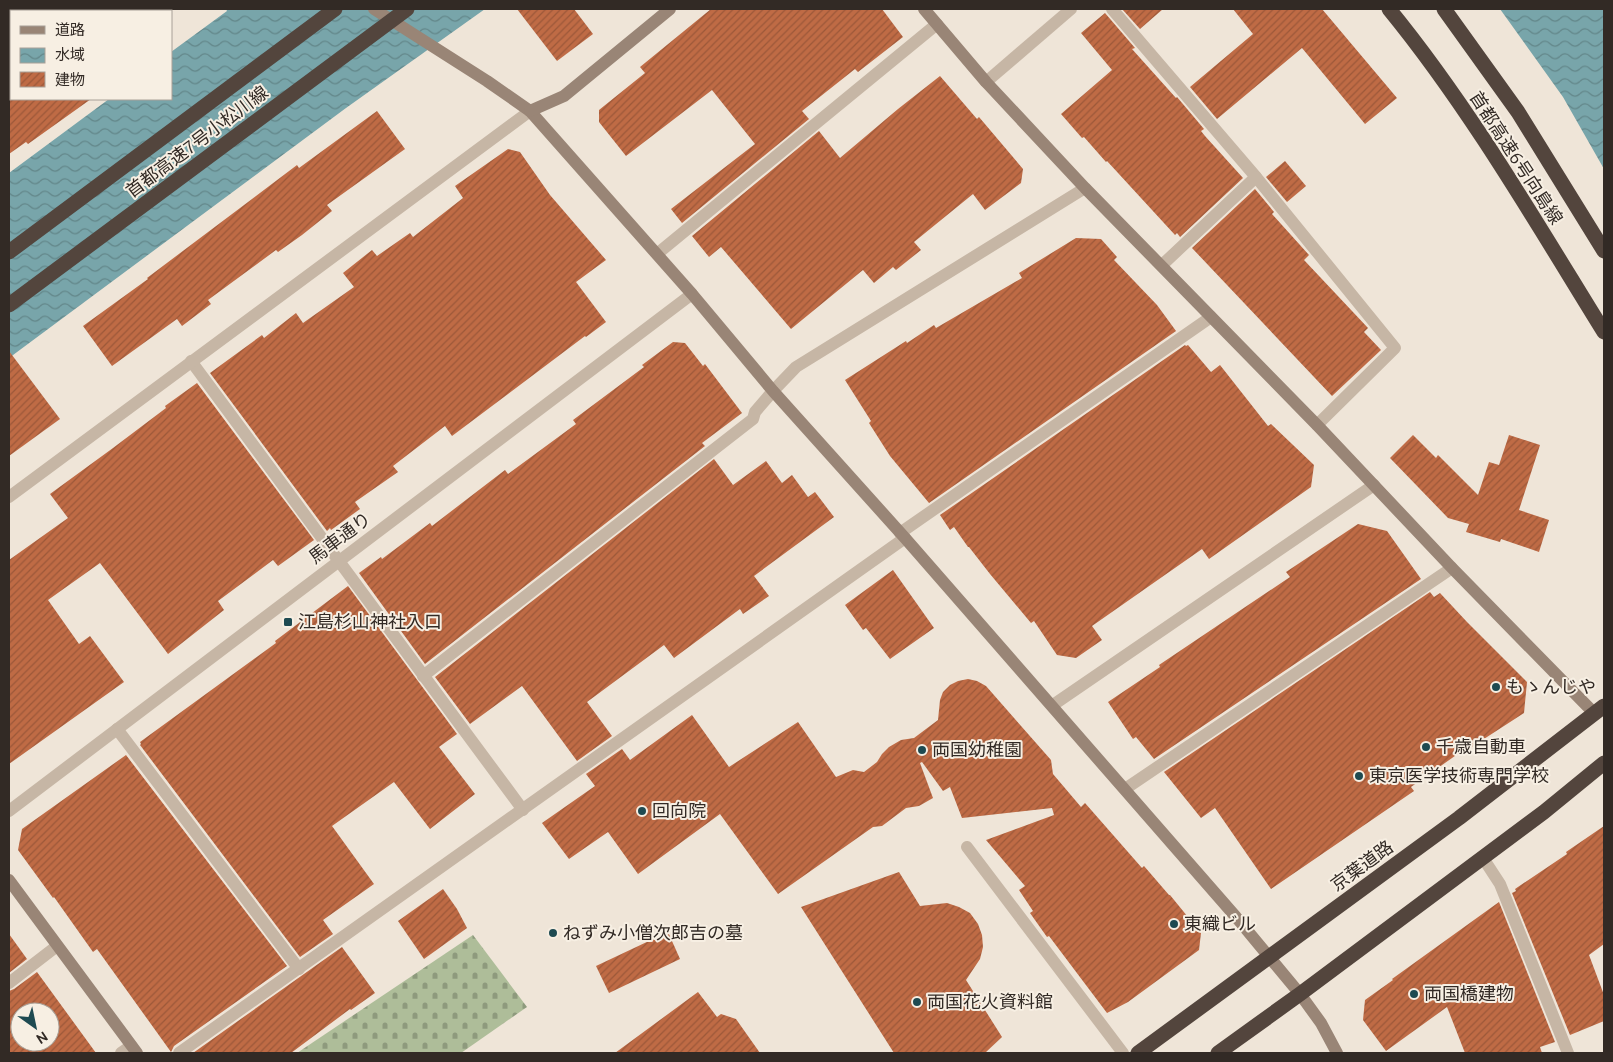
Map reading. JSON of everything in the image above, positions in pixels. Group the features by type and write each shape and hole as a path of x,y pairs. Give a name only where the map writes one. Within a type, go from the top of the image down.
{"highway":[{"name":"首都高速7号小松川線","path":"9,252 335,9"},
{"name":"首都高速7号小松川線","path":"9,305 407,9"},
{"name":"首都高速6号向島線","path":"1389,9 1408,32 1482,138 1604,332"},
{"name":"首都高速6号向島線","path":"1444,9 1518,112 1604,251"},
{"name":"京葉道路","path":"1138,1053 1459,818 1599,709"},
{"path":"1218,1053 1483,858 1604,763"}],"street":[{"path":"374,9 530,111 692,294 773,391 1052,705 1270,957 1321,1023 1336,1053"},
{"path":"9,496 530,111 564,96 670,9"},
{"path":"924,9 986,82 1085,188 1317,425 1452,568 1599,709"},
{"path":"986,82 1071,9"},
{"path":"1112,9 1256,177 1395,348 1317,425"},
{"path":"657,254 937,24"},
{"path":"1162,265 1256,177"},
{"path":"423,676 753,419 755,412 796,367 1085,188"},
{"name":"馬車通り","path":"9,811 692,294"},
{"path":"179,1053 523,810 903,536 1212,317"},
{"path":"191,362 523,810"},
{"path":"1052,705 1374,485"},
{"path":"1125,789 1452,568"},
{"path":"117,729 299,969"},
{"path":"967,847 1123,1053"},
{"path":"1483,858 1500,884 1568,1053"},
{"path":"9,880 130,1051"},
{"path":"9,983 57,946"}],"green space":[{"path":"473,935 527,1007 461,1053 297,1053"}],"water":[{"path":"226,9 485,9 346,108 9,358 9,173 108,100 172,100 172,51 227,11"},
{"path":"1500,9 1604,9 1604,169 1563,97"}],"building":[{"path":"517,9 574,9 593,34 557,61"},
{"path":"711,9 882,9 903,37 858,72 855,69 802,111 809,119 682,223 671,209 755,144 712,90 626,156 599,122 599,110 645,73 640,67"},
{"path":"1122,9 1163,9 1140,29"},
{"path":"1233,9 1322,9 1397,98 1365,124 1302,48 1217,119 1190,87 1253,34"},
{"path":"1105,13 1135,48 1132,49 1177,97 1204,129 1201,131 1205,136 1243,178 1180,237 1177,233 1175,235 1061,114 1112,70 1081,33"},
{"path":"940,76 977,119 979,117 1023,169 1021,183 985,210 973,194 914,242 921,250 896,270 893,267 874,283 863,270 791,329 721,247 709,257 692,236 819,131 840,158"},
{"path":"9,99 90,100 28,144 26,142 9,154"},
{"path":"377,111 405,149 327,205 332,211 302,235 278,252 276,250 208,300 211,304 182,326 177,319 112,366 83,326 148,279 297,165 299,168"},
{"path":"508,149 520,152 550,195 606,260 576,282 606,322 452,436 445,426 393,466 398,472 355,502 360,509 327,531 210,373 262,335 264,338 296,313 303,323 354,287 343,273 372,250 377,256 410,233 413,237 463,198 455,186"},
{"path":"1285,161 1306,186 1287,202 1266,177"},
{"path":"1255,189 1274,212 1272,214 1309,255 1304,260 1368,328 1364,332 1381,350 1332,396 1192,248"},
{"path":"1076,238 1101,239 1117,257 1114,260 1157,305 1176,331 929,503 890,456 845,380 906,341 907,343 934,325 936,328 1022,278 1019,273"},
{"path":"673,342 685,343 703,366 705,364 742,413 702,443 705,446 425,664 359,573 381,557 382,559 430,523 432,526 505,470 508,474 576,424 573,420 644,367 642,365"},
{"path":"1185,345 1188,345 1211,372 1220,365 1268,426 1271,424 1314,465 1311,487 1209,559 1202,549 1092,626 1102,640 1076,658 1057,655 1034,621 1031,623 968,547 954,527 950,530 940,515"},
{"path":"9,351 60,419 9,456"},
{"path":"197,383 314,540 278,566 273,560 218,601 224,610 168,654 100,563 48,600 79,644 90,636 124,682 9,764 9,560 68,518 50,494"},
{"path":"1413,435 1436,458 1438,455 1478,495 1489,462 1499,465 1509,435 1540,445 1519,510 1549,520 1539,552 1501,539 1500,542 1466,532 1469,524 1448,518 1390,458"},
{"path":"714,459 733,485 766,461 782,483 792,475 808,497 815,492 834,517 754,576 769,596 743,614 740,609 674,658 664,645 587,702 612,736 577,761 522,686 470,724 435,677"},
{"path":"1358,524 1387,531 1421,579 1154,759 1136,737 1133,739 1108,702 1160,667 1159,665 1290,577 1286,572"},
{"path":"893,570 934,628 890,659 866,628 863,630 845,605"},
{"path":"348,586 457,734 439,747 475,794 430,829 394,782 332,826 374,884 323,920 333,934 300,957 140,745 140,742 276,643 275,641"},
{"path":"1430,592 1434,597 1440,593 1527,682 1524,713 1470,748 1469,746 1411,787 1414,791 1271,889 1215,808 1201,818 1164,772"},
{"path":"968,679 986,686 1051,760 1053,774 1081,807 1085,803 1142,868 1144,866 1170,895 1201,933 1199,950 1128,1002 1107,1013 1030,913 1033,911 1019,890 1025,886 986,840 1054,815 1052,808 962,818 950,787 943,791 922,762 920,763 933,798 919,806 906,808 882,826 873,827 778,894 720,814 638,874 608,832 569,859 542,823 595,786 586,774 622,749 630,760 692,715 729,767 798,722 836,777 853,770 864,772 877,762 889,747 901,740 914,738 938,720 940,700 943,692 950,685"},
{"path":"126,755 287,966 174,1046 171,1052 97,949 93,952 18,850 22,829"},
{"path":"1604,826 1604,944 1589,955 1604,995 1604,1021 1570,1035 1512,893"},
{"name":"両国花火資料館","path":"899,872 920,906 947,903 970,913 978,924 982,935 983,947 980,959 966,980 1002,1037 985,1053 894,1053 801,907"},
{"path":"443,889 467,928 424,959 398,921"},
{"path":"1499,902 1555,1042 1540,1047 1542,1053 1465,1053 1447,1007 1386,1051 1363,1020 1365,1000"},
{"path":"668,932 680,959 609,993 596,966"},
{"path":"9,934 27,959 9,973"},
{"path":"342,947 375,993 350,1009 291,1053 193,1053"},
{"path":"37,972 59,1002 10,1002 10,1052 60,1052 60,1004 96,1053 9,1053 9,991"},
{"path":"698,992 717,1017 721,1014 736,1019 760,1053 615,1053"}],"place":[{"name":"江島杉山神社入口","path":"288,622"},
{"name":"もゝんじや","path":"1496,687"},
{"name":"千歳自動車","path":"1426,747"},
{"name":"両国幼稚園","path":"922,750"},
{"name":"東京医学技術専門学校","path":"1359,776"},
{"name":"回向院","path":"642,811"},
{"name":"東織ビル","path":"1174,924"},
{"name":"ねずみ小僧次郎吉の墓","path":"553,933"},
{"name":"両国橋建物","path":"1414,994"},
{"name":"両国花火資料館","path":"917,1002"}]}
